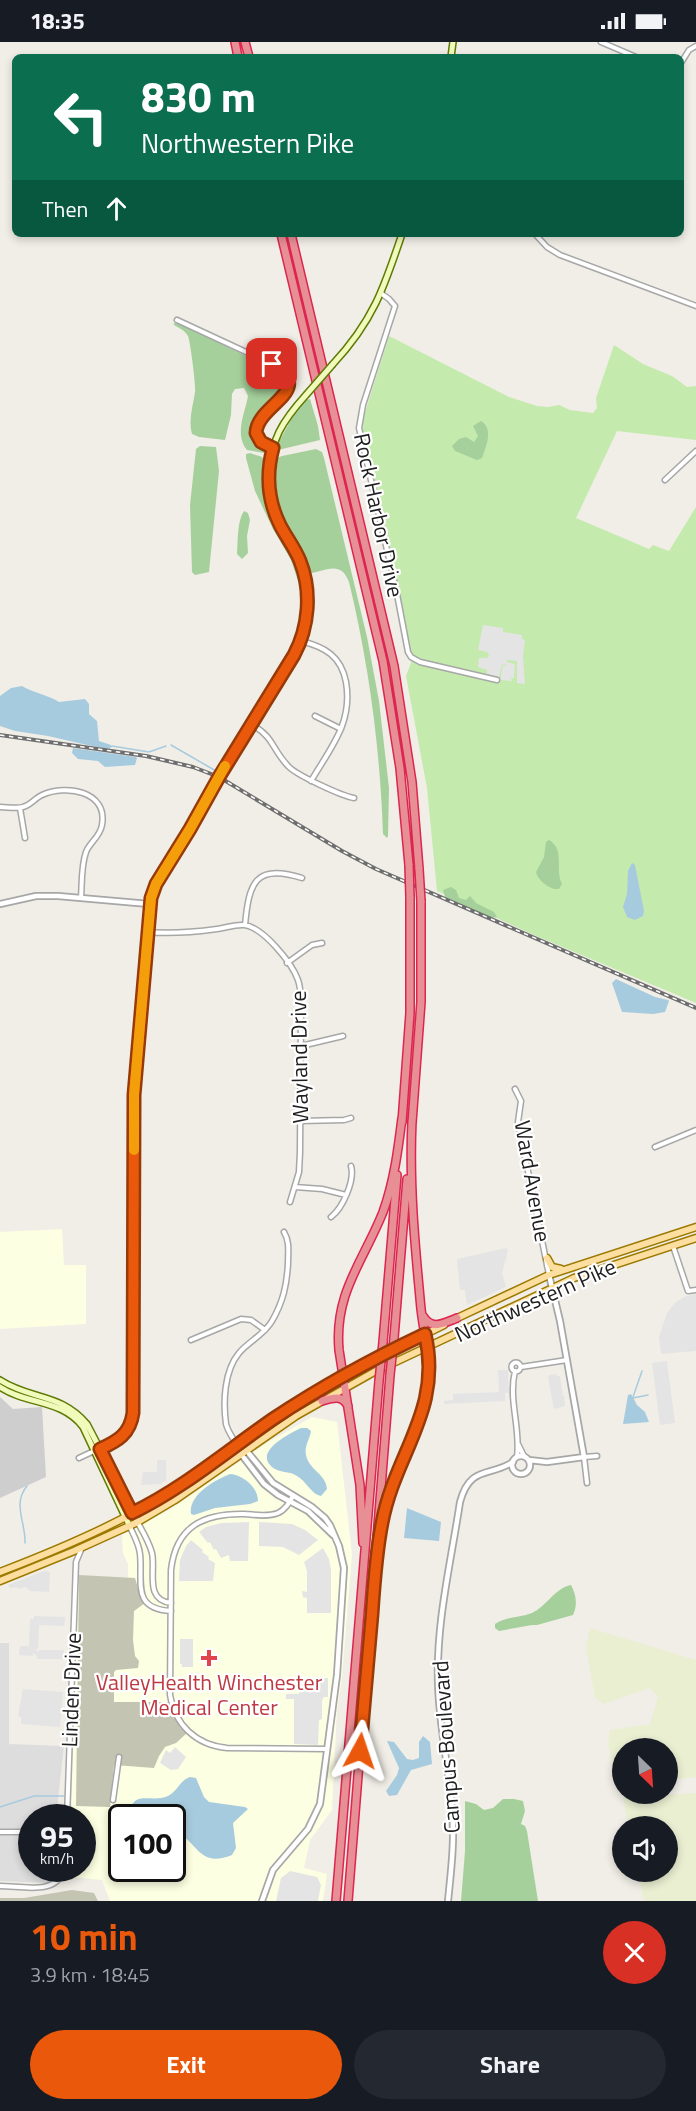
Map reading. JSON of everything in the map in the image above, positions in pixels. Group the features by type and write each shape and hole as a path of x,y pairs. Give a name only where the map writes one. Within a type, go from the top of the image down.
{"highway":[{"path":"282,237 384,669 401,776 409,865 410,1013 336,1900"},
{"path":"292,237 394,666 412,782 421,901 421,1002 348,1901"},
{"path":"362,1586 362,1501 338,1327 341,1306 349,1282 378,1224 388,1197 402,1118"},
{"path":"376,1562 386,1505 427,1397 429,1379 428,1347 422,1310 411,1193 412,1121"},
{"path":"422,1310 426,1322 434,1326 457,1318"},
{"path":"322,1401 341,1398 348,1408"}],"main road":[{"path":"97,1450 121,1438 129,1427 133,1413 134,1104 149,904 156,884 301,641 306,615 307,587 299,560 281,526 272,502 269,476 273,448 287,417 363,327 382,294 401,237"},
{"name":"Northwestern Pike","path":"0,1572 89,1535 125,1517 165,1494 274,1418 343,1376 457,1318 549,1275 696,1227"},
{"path":"672,1245 673,1239 680,1233"},
{"name":"Northwestern Pike","path":"0,1581 130,1527 175,1500 296,1416 345,1388 428,1347 552,1288 602,1268 696,1238"},
{"path":"546,1258 552,1267 565,1269"},
{"path":"0,1380 18,1390 50,1398 73,1409 87,1424 130,1527"},
{"path":"0,1386 17,1395 69,1413 83,1427 138,1522"},
{"path":"74,1551 77,1544 89,1535"},
{"path":"64,1555 71,1550 73,1542"}],"street":[{"path":"601,42 629,54"},
{"path":"684,58 689,50 696,46"},
{"path":"538,237 547,247 560,255 696,306"},
{"name":"Rock Harbor Drive","path":"382,294 395,306 363,405 359,433 396,589 408,652 411,657 420,662 497,680"},
{"path":"177,320 272,364 286,374 289,384 286,392 256,428 261,442 273,448"},
{"path":"665,480 696,451"},
{"path":"301,641 326,649 335,656 341,665 348,698 347,713 341,729 310,781"},
{"path":"315,716 341,729"},
{"path":"251,724 270,739 289,767 298,774 354,798"},
{"path":"0,807 20,808 45,794 71,790 85,792 98,803 102,813 102,825 100,833 85,854 81,898"},
{"path":"20,808 25,838"},
{"path":"147,932 197,931 245,925 250,894 258,880 266,874 275,872 284,872 302,878"},
{"path":"0,904 46,896 149,904"},
{"name":"Wayland Drive","path":"245,925 257,930 266,938 295,974 299,984 301,1007 300,1164 290,1202"},
{"path":"287,963 312,945 322,944"},
{"path":"301,1046 343,1036"},
{"name":"Ward Avenue","path":"515,1089 521,1101 519,1122 549,1275"},
{"path":"300,1121 351,1118"},
{"path":"655,1147 696,1131"},
{"path":"332,1217 339,1210 346,1195 352,1176 351,1166"},
{"path":"295,1187 322,1189 346,1195"},
{"path":"262,1901 275,1867 304,1836 320,1804 336,1675 344,1580 342,1557 328,1522 319,1512 278,1487 267,1477 237,1445 226,1425 227,1377 231,1365 238,1354 272,1322 286,1290 288,1242 284,1232"},
{"path":"672,1245 688,1291 696,1290"},
{"path":"549,1275 567,1360 587,1483"},
{"path":"190,1340 241,1319 251,1320 265,1330"},
{"path":"515,1371 521,1367 567,1360"},
{"path":"514,1470 517,1441 513,1384 515,1371 512,1367 514,1363 519,1363 521,1367"},
{"path":"517,1441 524,1456 529,1460 547,1462"},
{"path":"79,1458 97,1450"},
{"path":"243,1452 264,1484 308,1512 333,1535"},
{"name":"Campus Boulevard","path":"448,1901 453,1818 438,1690 440,1626 462,1497 466,1487 476,1477 524,1456"},
{"path":"495,1468 522,1473 547,1462 597,1456"},
{"path":"529,1460 529,1468"},
{"path":"293,1496 285,1509 276,1514 220,1514 205,1519 189,1529 178,1544 172,1560 171,1699 177,1716 191,1734 207,1744 220,1747 327,1749"},
{"path":"138,1522 152,1553 154,1593 160,1600 171,1603"},
{"path":"130,1527 140,1551 140,1587 143,1597 154,1609 171,1611"},
{"name":"Linden Drive","path":"67,1804 76,1562 82,1548"},
{"name":"Linden Drive","path":"74,1551 76,1562"},
{"path":"113,1800 119,1758"},
{"path":"0,1832 18,1832"},
{"path":"0,1886 50,1886 58,1882"}],"shaded area":[{"path":"483,625 503,628 503,632 522,635 522,639 525,640 523,656 525,684 517,683 517,661 507,660 515,664 512,681 500,680 503,665 508,666 504,664 502,665 499,677 487,674 487,670 478,667 479,658 487,658 489,655 487,652 478,650"},
{"path":"62,1229 64,1265 86,1265 86,1324 0,1329 0,1232"},
{"path":"506,1248 508,1250 502,1273 506,1287 467,1305 465,1290 460,1290 457,1259"},
{"path":"696,1294 696,1351 661,1354 659,1337 667,1313 684,1297"},
{"path":"667,1361 675,1423 660,1425 652,1363"},
{"path":"498,1370 508,1370 509,1393 505,1393 505,1401 444,1404 444,1401 453,1400 453,1394 499,1392"},
{"path":"549,1375 560,1376 563,1394 561,1395 564,1396 565,1406 554,1409 548,1378"},
{"path":"0,1397 13,1409 42,1407 46,1477 0,1498"},
{"name":"ValleyHealth Winchester Medical Center","path":"312,1417 337,1422 352,1554 337,1711 332,1810 310,1840 304,1868 327,1874 323,1901 110,1901 102,1880 96,1879 96,1804 71,1804 78,1585 128,1586 128,1564 123,1553 122,1535 171,1509 265,1444"},
{"path":"157,1460 166,1460 166,1481 161,1484 141,1485 143,1472 157,1472"},
{"path":"249,1522 248,1561 230,1561 229,1555 221,1558 216,1549 214,1550 210,1542 208,1543 199,1532 206,1527 221,1523"},
{"path":"259,1522 292,1524 318,1540 299,1555 283,1547 259,1546"},
{"path":"191,1540 203,1550 202,1552 209,1557 208,1559 215,1563 213,1581 179,1581 180,1560"},
{"path":"323,1548 329,1559 331,1570 331,1613 307,1613 307,1598 303,1597 302,1591 307,1592 307,1571 304,1562"},
{"path":"44,1571 50,1572 49,1592 30,1591 25,1587 10,1588 8,1585"},
{"path":"79,1575 135,1578 141,1598 145,1603 134,1611 133,1640 135,1656 139,1661 138,1668 114,1672 114,1702 169,1702 176,1720 187,1733 176,1743 165,1747 154,1768 114,1765 110,1804 108,1804 108,1807 96,1807 96,1804 76,1804"},
{"path":"34,1616 65,1617 64,1626 39,1625 38,1649 35,1650 38,1652 39,1650 64,1650 63,1659 37,1659 33,1653 33,1656 19,1655 20,1646 29,1646 30,1619 34,1619"},
{"path":"590,1628 696,1660 696,1777 678,1779 678,1738 612,1738 612,1762 608,1744 610,1730 650,1724 658,1697 650,1688 603,1704 595,1697 586,1647"},
{"path":"180,1639 193,1639 193,1667 182,1667 180,1664"},
{"path":"0,1643 9,1643 9,1744 64,1746 58,1804 18,1804 18,1882 0,1881"},
{"path":"304,1678 328,1678 328,1697 322,1700 318,1745 294,1744 294,1699 286,1699 286,1694 299,1694 299,1684 304,1684"},
{"path":"23,1689 63,1692 60,1727 21,1724 21,1717 18,1716"},
{"path":"175,1747 186,1757 178,1769 171,1770 160,1763 166,1750 170,1753"},
{"path":"696,1793 696,1901 644,1901 640,1882 678,1882 678,1816 627,1816 624,1804 678,1804 678,1794"},
{"path":"290,1871 317,1877 321,1885 318,1901 276,1901 281,1878"},
{"path":"72,1890 94,1893 98,1901 0,1901 0,1898 24,1898"}],"green space":[{"path":"177,322 272,369 282,379 283,392 254,424 254,433 265,449 264,453 247,450 243,444 241,423 248,396 244,388 235,389 232,394 231,415 225,440 192,434 191,418 195,392 193,363 188,336 173,324"},
{"path":"389,336 509,397 537,406 559,405 570,410 593,413 597,408 596,398 614,345 643,364 672,376 687,387 696,386 696,440 617,431 576,518 649,549 653,545 669,551 696,507 696,1003 534,935 437,891 427,788 406,676 411,663 402,605 363,438 363,419"},
{"path":"310,399 320,440 278,450 276,447 292,418 306,400"},
{"path":"481,421 485,424 488,433 482,458 477,460 455,451 452,446 459,439 466,437 474,442 478,436 473,426"},
{"path":"200,446 216,447 219,471 209,572 195,575 192,572 190,505 196,449"},
{"path":"316,449 322,452 324,458 367,637 379,701 389,788 387,838 383,834 376,738 368,676 349,582 346,575 338,569 311,573 308,571 278,510 272,476 274,459"},
{"path":"246,454 262,457 265,461 267,489 272,512 299,566 304,586 303,596 291,560 255,491 246,458"},
{"path":"244,511 248,513 250,520 247,536 248,553 242,559 237,554 239,526"},
{"path":"549,840 557,849 562,884 559,889 545,884 536,872 544,857 546,842"},
{"path":"451,887 456,890 459,898 466,900 470,896 476,903 494,912 497,917 492,918 445,897 443,890"},
{"path":"571,1585 576,1600 573,1615 537,1625 499,1631 495,1628 495,1624 500,1621 532,1613 560,1590"},
{"path":"503,1799 523,1801 525,1811 521,1824 527,1831 538,1901 461,1901 465,1851 465,1801 476,1804 484,1810 493,1808"}],"water":[{"path":"22,686 59,702 85,699 89,704 89,714 97,721 99,741 112,747 108,749 0,726 0,696 11,688"},
{"path":"73,748 137,758 135,765 105,767 98,761 78,759 72,753"},
{"path":"632,863 635,865 644,911 643,916 635,920 627,917 623,907 627,894 628,871"},
{"path":"616,979 655,997 668,1000 665,1012 653,1014 622,1012 612,983"},
{"path":"631,1394 637,1405 645,1412 649,1422 623,1424 628,1395"},
{"path":"301,1428 311,1431 306,1455 310,1465 326,1484 327,1489 321,1496 297,1476 275,1469 268,1463 269,1451 274,1445"},
{"path":"230,1474 249,1483 258,1501 191,1514 191,1507 198,1495 210,1484"},
{"path":"407,1508 441,1522 439,1541 404,1538"},
{"path":"423,1736 430,1742 432,1764 411,1770 397,1795 389,1796 386,1791 399,1768 387,1741 394,1742 407,1759 413,1760 419,1758 419,1742"},
{"path":"190,1777 196,1778 204,1797 209,1802 248,1809 233,1823 236,1848 232,1855 220,1858 205,1856 186,1839 186,1804 133,1804 143,1798 168,1796"}],"waterway":[{"path":"171,745 216,771"},
{"path":"112,746 149,752 166,746"},
{"path":"633,1397 642,1371"},
{"path":"633,1398 648,1395"},
{"path":"25,1543 20,1500 27,1486"},
{"path":"0,1807 34,1796 64,1796"}],"railway":[{"path":"0,735 146,756 193,767 219,777 376,869 696,1008"}],"slow traffic":[{"path":"134,1150 134,1095 148,918 153,889 225,766"}],"place":[{"name":"ValleyHealth Winchester Medical Center","path":"209,1658"}],"route":[{"path":"272,364 286,374 289,384 278,402 259,421 256,433 261,442 273,448 269,476 272,502 303,571 307,592 304,628 294,655 153,889 148,918 134,1095 133,1413 126,1433 100,1449 132,1513 179,1485 274,1418 310,1396 389,1351 425,1334 429,1372 427,1397 422,1416 389,1494 379,1541 360,1751"}]}
